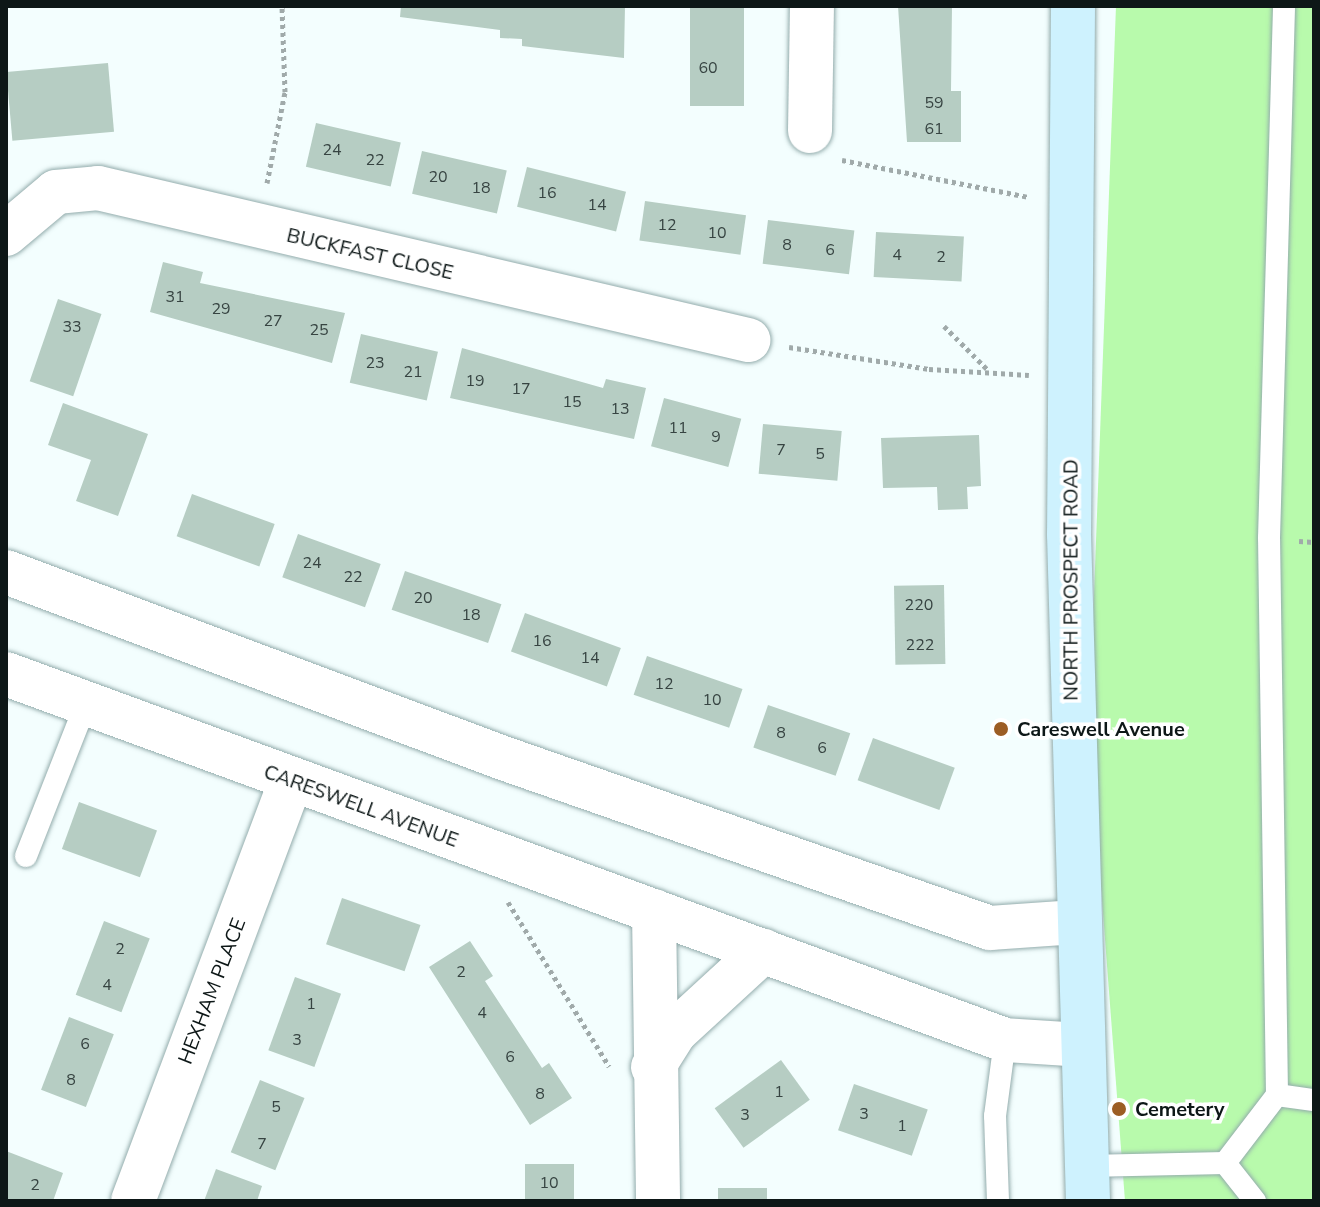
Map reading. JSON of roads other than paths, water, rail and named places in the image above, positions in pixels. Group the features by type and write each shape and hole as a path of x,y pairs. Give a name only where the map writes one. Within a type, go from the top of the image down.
{"street":[{"path":"810,131 812,6"},
{"name":"NORTH PROSPECT ROAD","path":"1073,6 1070,377 1076,922 1087,1183"},
{"name":"BUCKFAST CLOSE","path":"6,234 56,192 98,188 258,228 748,340"},
{"path":"6,572 503,758 990,928 1076,922"},
{"name":"CARESWELL AVENUE","path":"6,674 291,781 1005,1040 1082,1045"},
{"name":"HEXHAM PLACE","path":"133,1201 291,781"},
{"path":"654,911 654,1087 658,1201"},
{"path":"654,1087 675,1032 763,951"}],"lane":[{"path":"1087,1183 1225,1163 1277,1095 1269,538 1284,6"},
{"path":"26,856 86,704"},
{"path":"998,1201 995,1116 1005,1040"},
{"path":"1277,1095 1314,1100"},
{"path":"1225,1163 1255,1201"}],"place":[{"name":"Careswell Avenue","path":"1001,729"},
{"name":"Cemetery","path":"1119,1109"}]}
